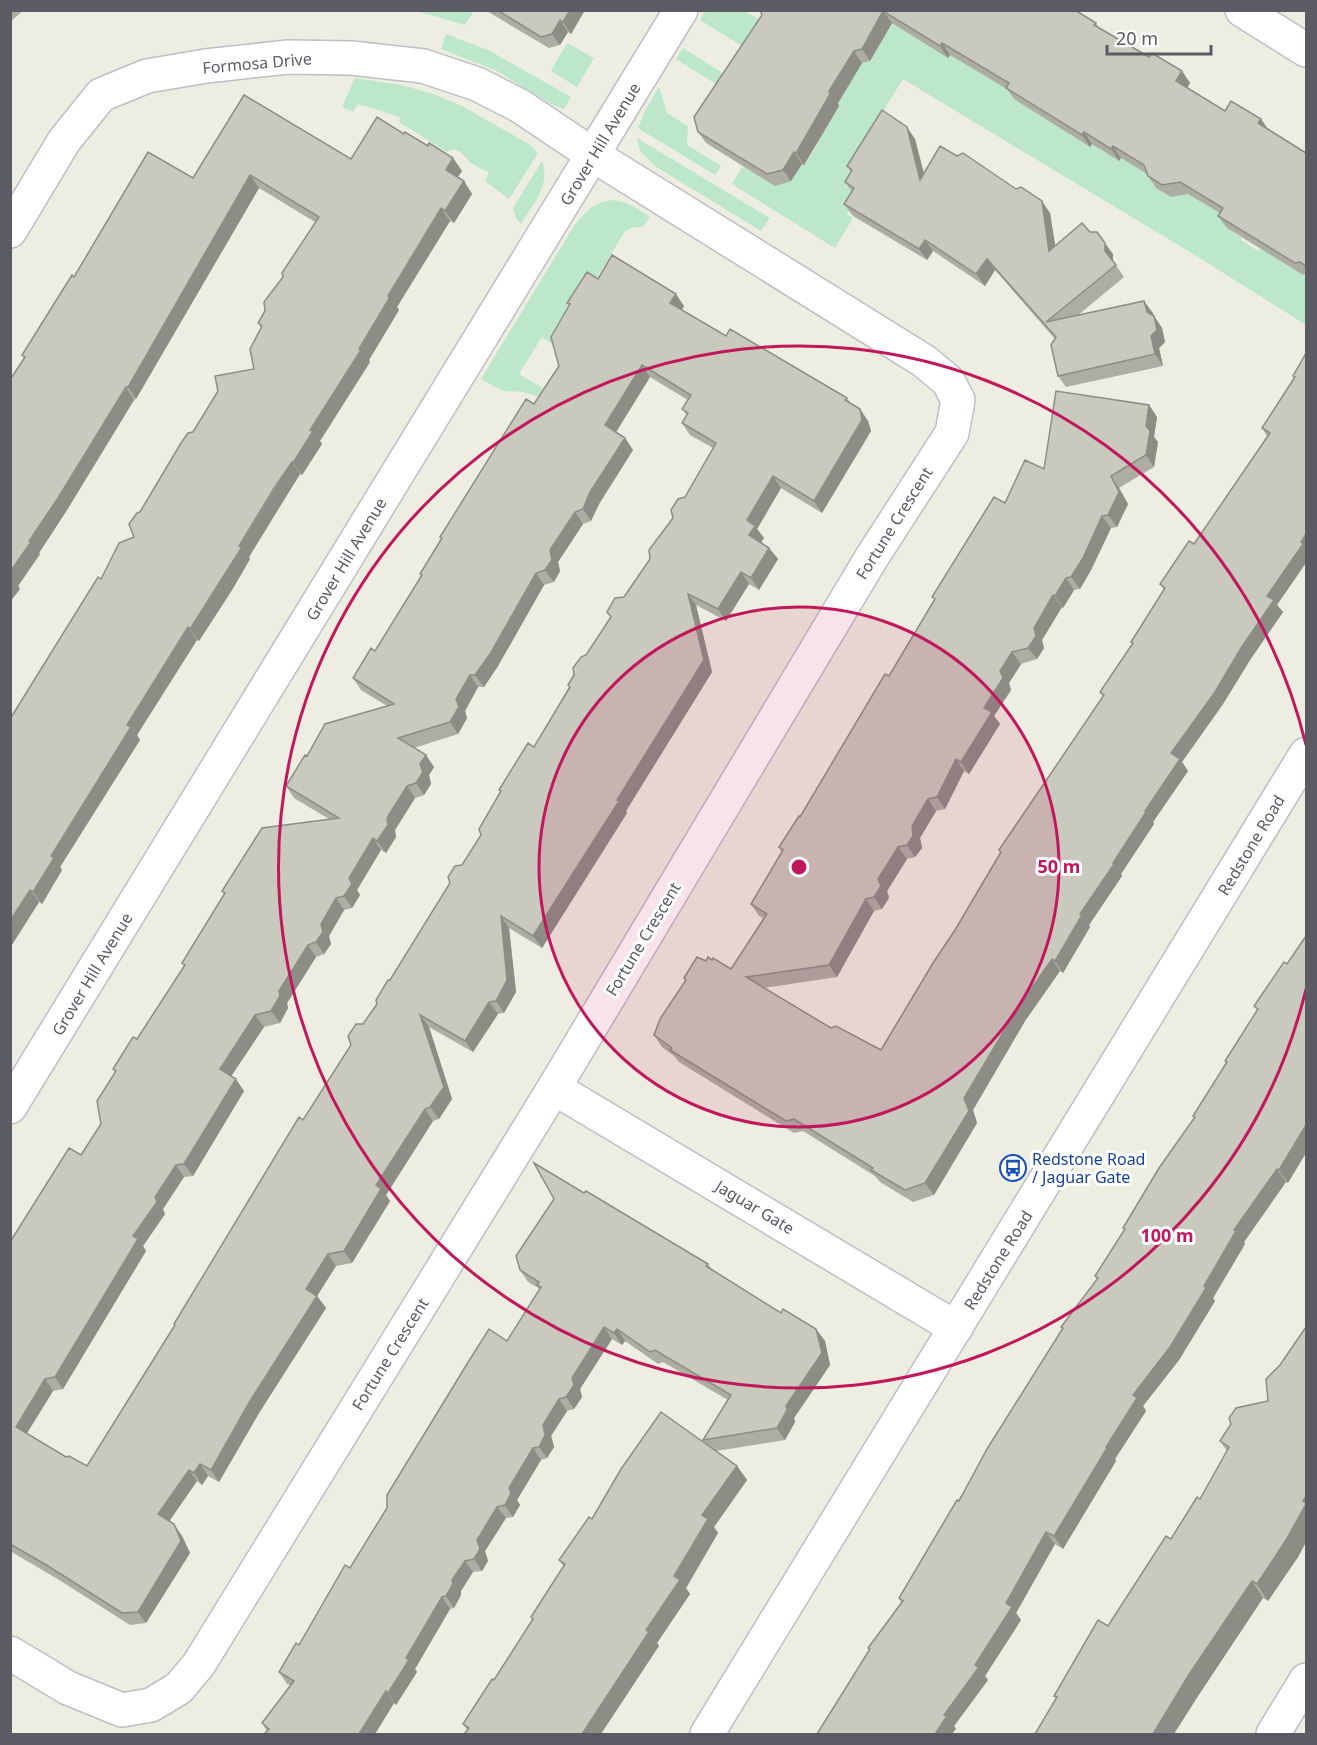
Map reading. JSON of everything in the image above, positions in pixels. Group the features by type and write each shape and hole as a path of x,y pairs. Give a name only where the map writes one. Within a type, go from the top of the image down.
{"street":[{"name":"Grover Hill Avenue","path":"10,1107 681,10"},
{"path":"1242,10 1306,50"},
{"name":"Formosa Drive","path":"10,231 64,141 101,95 147,76 206,66 288,57 351,58 423,66 488,89 520,106 593,155"},
{"name":"Fortune Crescent","path":"10,1653 68,1688 122,1710 151,1705 178,1688 199,1664 554,1088 872,557 952,433 958,400 948,381 924,361 593,155"},
{"name":"Redstone Road","path":"707,1734 1306,754"},
{"name":"Jaguar Gate","path":"554,1088 956,1328"},
{"path":"1273,1734 1306,1680"}],"green space":[{"path":"416,10 474,11 465,25"},
{"path":"705,11 745,11 770,26 745,48 700,20"},
{"path":"890,17 948,58 950,55 992,76 1071,132 1070,135 1090,147 1095,140 1101,150 1119,161 1121,158 1138,168 1185,184 1226,217 1227,228 1242,238 1241,240 1258,251 1260,249 1286,259 1287,266 1305,275 1306,325 1203,260 903,79 854,158 858,197 847,214 853,218 835,248 732,184 742,167 746,166 775,186 793,178 802,164 805,165 818,143 804,134 837,101"},
{"path":"446,34 488,50 571,97 564,109 551,104 495,70 441,49"},
{"path":"567,43 594,58 577,87 551,71"},
{"path":"683,48 742,85 727,91 676,59"},
{"path":"355,78 401,85 433,94 462,106 529,144 538,153 509,199 485,181 489,172 471,163 458,151 447,152 399,122 400,117 358,104 353,112 342,107"},
{"path":"659,87 667,113 688,126 687,145 721,166 715,175 638,128"},
{"path":"637,138 770,218 761,231 655,166 640,151"},
{"path":"542,161 544,178 542,186 521,224 513,208"},
{"path":"613,200 628,204 650,217 643,227 634,227 625,231 555,346 542,337 519,374 556,396 542,398 524,392 503,391 481,379 574,226 590,208"}],"building":[{"path":"497,10 570,10 563,22 560,20 552,34 541,37"},
{"path":"760,10 1075,10 1096,23 1094,25 1149,57 1152,53 1182,71 1176,81 1225,111 1231,101 1261,119 1258,123 1306,153 1306,266 1300,262 1295,263 1218,216 1223,208 1180,182 1162,185 1148,176 1144,165 1113,146 1111,149 1084,132 1082,135 1006,88 1009,83 942,43 940,46 883,11 862,49 854,51 829,91 830,94 796,153 794,152 783,170 767,174 698,132 694,117 762,15"},
{"path":"244,95 351,159 377,117 404,134 405,132 428,146 429,143 453,158 446,170 464,181 445,211 441,208 388,296 390,297 359,349 361,350 310,430 313,431 273,490 239,546 242,547 190,629 188,627 127,725 131,727 51,856 54,858 33,892 30,890 10,921 10,719 98,577 101,579 119,543 134,537 129,524 140,512 181,443 188,433 193,432 218,391 215,376 254,369 250,349 262,326 258,323 265,311 264,302 283,277 282,273 319,217 250,175 128,387 10,572 10,380 25,357 22,355 72,275 74,277 148,152 193,178"},
{"path":"882,110 907,127 920,180 940,146 957,156 963,153 1016,189 1021,187 1042,201 1049,251 1082,223 1090,232 1097,232 1105,243 1105,251 1116,265 1046,322 1144,301 1147,312 1154,316 1157,330 1151,336 1155,354 1058,376 1051,345 1056,337 987,259 976,274 925,240 919,249 844,204 854,188 845,182 852,170 847,166"},
{"path":"612,255 676,294 670,303 726,336 730,329 847,398 845,400 860,409 862,420 814,501 773,476 747,520 755,526 749,535 769,548 751,578 741,572 718,609 688,594 704,660 617,800 619,801 533,936 501,916 507,980 496,1001 489,1002 465,1041 420,1015 444,1087 430,1107 425,1109 376,1185 381,1189 344,1251 328,1254 306,1289 317,1296 250,1401 211,1470 200,1464 194,1473 189,1470 158,1514 174,1524 181,1541 138,1612 122,1613 10,1544 10,1242 69,1148 81,1155 101,1124 97,1101 116,1071 113,1069 133,1037 137,1039 185,965 182,963 225,893 222,891 262,828 339,818 286,786 305,755 307,756 325,724 394,704 353,678 371,648 375,651 422,575 420,574 442,538 440,537 526,399 534,404 559,366 551,337 570,304 567,303 587,272 598,279","holes":["642,365 691,395 682,409 688,413 682,423 716,443 685,497 678,499 671,510 673,518 649,550 650,559 624,597 615,598 607,612 611,617 586,655 581,657 573,668 574,675 568,685 570,687 534,747 528,743 499,790 501,791 479,829 481,835 462,865 455,866 448,877 450,883 388,980 376,1000 377,1004 363,1024 356,1024 348,1036 351,1045 303,1120 299,1117 175,1325 87,1466 69,1456 66,1457 16,1427 45,1379 55,1377 138,1239 133,1236 157,1202 155,1197 176,1165 184,1164 236,1079 220,1069 255,1015 271,1011 280,996 279,991 308,945 316,942 323,932 321,924 336,898 344,896 352,884 349,878 373,838 377,841 388,825 387,818 407,786 416,783 423,772 420,764 426,755 398,738 450,722 459,707 456,699 470,675 475,675 490,654 536,573 545,570 552,560 550,550 575,512 583,509 590,492 625,438 605,425"]},
{"path":"1306,353 1306,534 1301,542 1303,544 1267,596 1274,600 1241,648 1215,692 1171,753 1180,759 1080,914 1082,915 1055,961 1052,959 1017,1009 964,1098 969,1111 925,1183 905,1190 794,1119 786,1121 670,1050 672,1048 654,1035 660,1019 686,980 684,978 697,957 706,961 708,957 712,960 713,958 731,969 767,914 751,904 783,850 779,847 800,817 885,674 889,676 935,599 932,597 994,497 1005,503 1025,460 1044,469 1056,391 1149,405 1146,426 1150,431 1146,455 1111,476 1119,492 1108,515 1102,516 1083,558 1071,577 1066,578 1055,596 1053,595 1034,628 1036,636 1028,648 1012,652 1000,671 1003,678 984,708 992,712 961,762 956,759 937,797 928,799 912,826 913,836 907,845 898,847 878,879 881,886 874,897 866,899 829,965 746,977 831,1028 836,1026 881,1050 955,930 1001,852 999,850 1104,695 1100,692 1133,643 1131,642 1165,588 1160,584 1189,541 1194,544 1270,433 1262,428 1295,377 1293,376"},
{"path":"1306,936 1306,1125 1279,1170 1277,1169 1234,1230 1236,1231 1204,1286 1206,1288 1170,1347 1133,1395 1137,1398 1054,1536 1046,1532 1006,1603 1012,1607 975,1665 979,1667 944,1715 947,1716 935,1734 817,1734 870,1649 868,1648 903,1601 899,1598 957,1500 959,1501 987,1449 1063,1328 1061,1327 1098,1278 1095,1276 1125,1229 1123,1228 1159,1168 1195,1117 1193,1116 1227,1062 1225,1061 1258,1009 1254,1006 1284,962 1287,964"},
{"path":"534,1163 584,1193 586,1191 708,1264 706,1266 781,1313 783,1309 816,1329 822,1353 786,1406 787,1410 777,1428 703,1440 731,1395 655,1350 650,1352 617,1329 614,1333 604,1327 572,1378 574,1385 566,1397 559,1399 543,1425 545,1435 539,1447 533,1448 509,1488 511,1493 505,1505 497,1507 477,1540 480,1549 474,1559 465,1561 452,1580 453,1584 446,1596 442,1597 406,1658 409,1660 359,1734 264,1734 269,1729 262,1723 294,1681 279,1672 296,1643 299,1645 345,1565 350,1568 387,1508 387,1495 467,1364 489,1329 507,1341 541,1287 537,1285 539,1282 520,1270 516,1256 554,1199"},
{"path":"1306,1327 1306,1496 1303,1501 1306,1504 1257,1584 1252,1581 1188,1676 1153,1734 1035,1734 1098,1620 1108,1626 1166,1536 1171,1539 1197,1497 1200,1499 1229,1447 1220,1441 1231,1424 1229,1418 1236,1408 1268,1401 1266,1379 1280,1365"},
{"path":"661,1412 737,1466 702,1515 708,1519 674,1576 680,1580 646,1630 649,1632 582,1734 464,1734 469,1728 463,1724 533,1619 531,1617 565,1564 559,1560 589,1517 592,1519 621,1469"}],"place":[{"name":"Redstone Road / Jaguar Gate","path":"1013,1168"}]}
